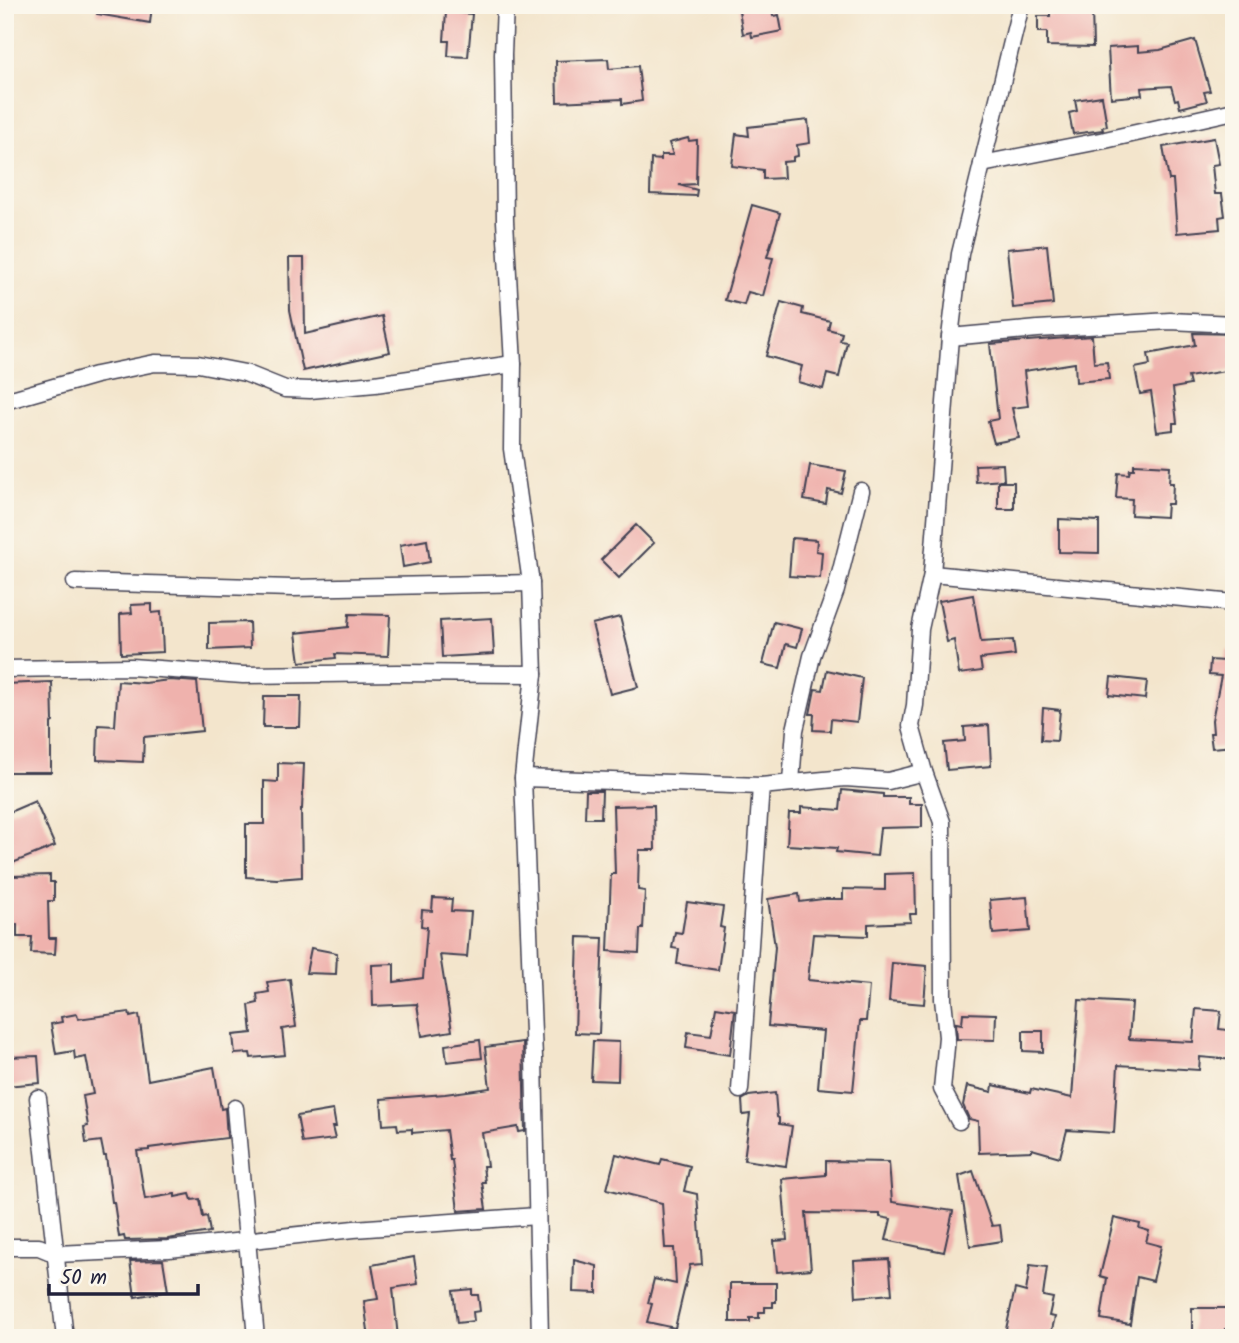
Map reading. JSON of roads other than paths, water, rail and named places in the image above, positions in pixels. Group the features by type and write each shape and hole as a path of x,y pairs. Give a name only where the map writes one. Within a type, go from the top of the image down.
{"street":[{"path":"959,1121 942,1089 947,1037 943,999 942,822 911,726 920,629 932,575 950,337 960,254 1021,5"},
{"path":"507,6 503,54 505,221 513,364 512,449 531,583 534,674 523,778 533,1031 540,1338"},
{"path":"982,164 1234,111"},
{"path":"950,337 1170,321 1234,324"},
{"path":"5,401 96,375 155,363 198,364 245,373 285,389 310,390 375,384 513,364"},
{"path":"792,782 795,730 812,656 836,590 861,491"},
{"path":"932,575 1234,603"},
{"path":"75,582 293,588 531,583"},
{"path":"5,670 131,667 243,676 534,674"},
{"path":"523,778 761,786 845,778 888,781 924,772"},
{"path":"740,1090 761,786"},
{"path":"38,1097 65,1338"},
{"path":"235,1108 257,1338"},
{"path":"5,1247 39,1247 55,1254 169,1249 354,1229 537,1216"}]}
